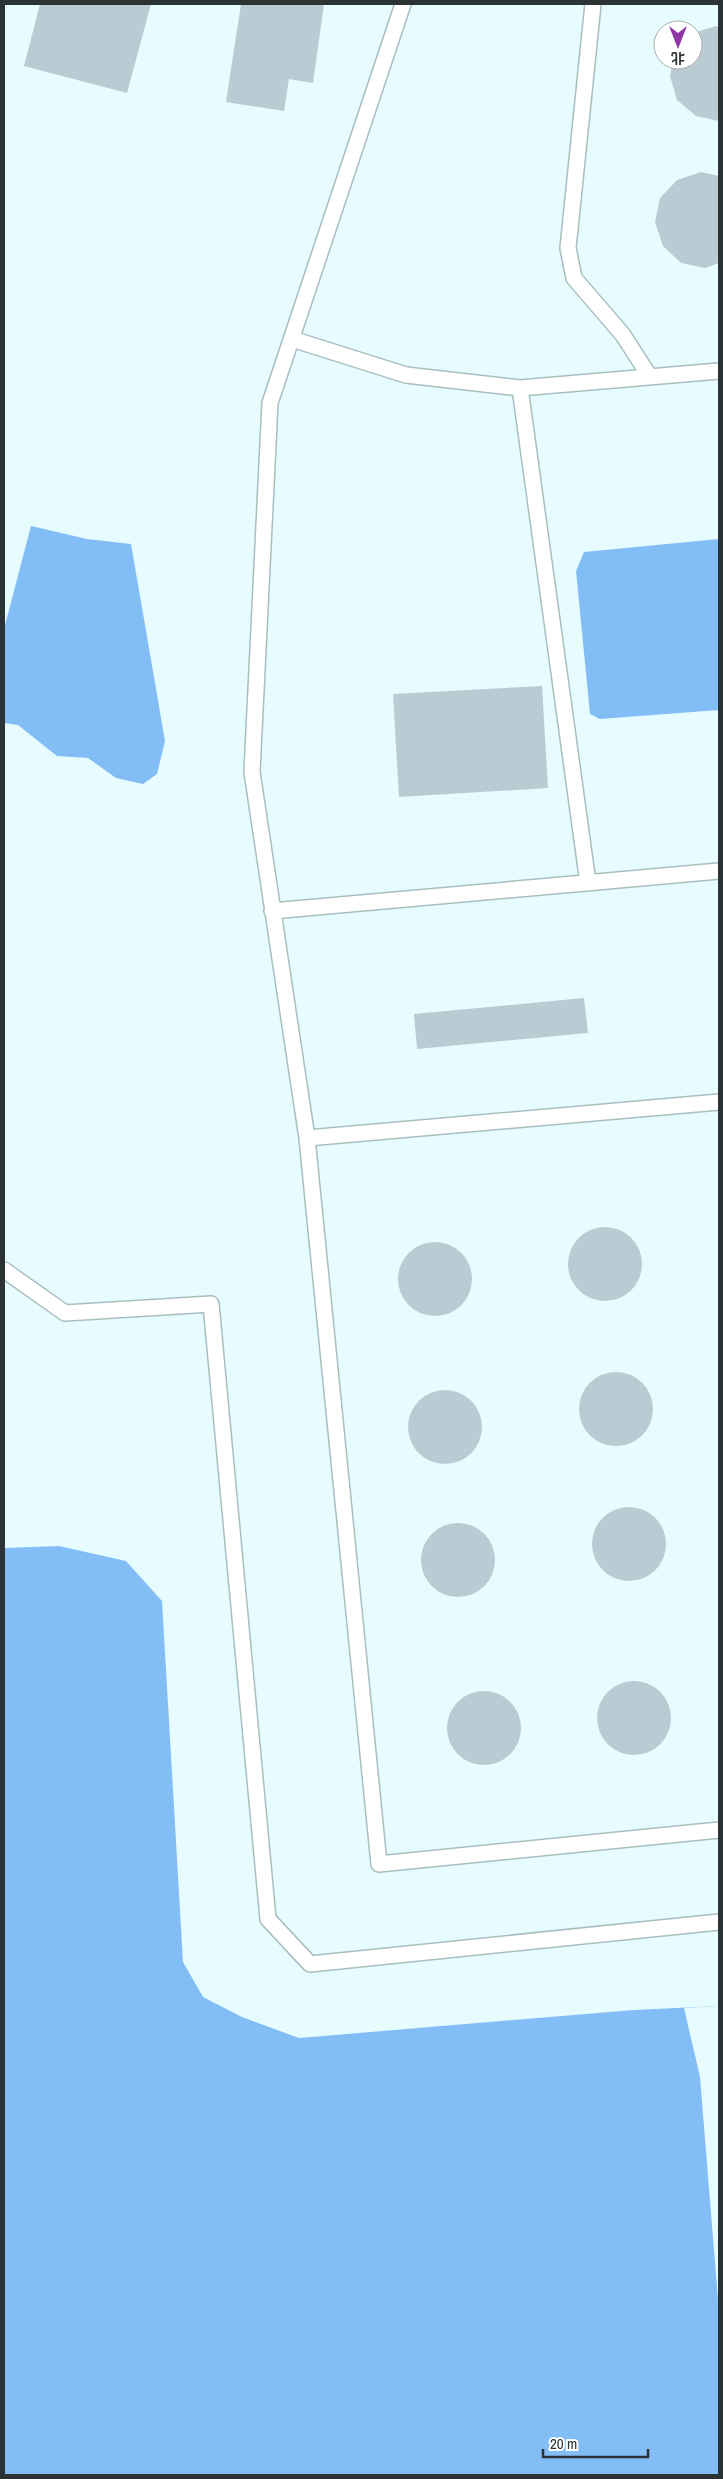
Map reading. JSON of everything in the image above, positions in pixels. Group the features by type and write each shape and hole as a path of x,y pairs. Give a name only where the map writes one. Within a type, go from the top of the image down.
{"lane":[{"path":"403,4 270,404 252,772 306,1138 379,1864 719,1830"},
{"path":"593,4 568,248 574,278 623,335 650,377"},
{"path":"292,339 406,375 520,388 719,371"},
{"path":"520,388 588,883"},
{"path":"272,911 719,871"},
{"path":"306,1138 719,1102"},
{"path":"4,1270 65,1313 211,1304 268,1919 310,1964 719,1922"}],"water":[{"path":"31,526 87,539 131,544 165,741 157,774 143,784 116,778 88,758 57,756 18,725 4,723 4,629"},
{"path":"719,539 719,710 600,719 590,714 576,571 584,552"},
{"path":"59,1546 126,1561 162,1601 183,1962 203,1997 242,2017 299,2038 634,2010 719,2006 719,2475 4,2475 4,1548"}],"pier":[{"path":"719,2006 719,2312 700,2077 684,2008"}],"building":[{"path":"40,4 151,4 127,93 24,66"},
{"path":"241,4 324,4 313,83 289,79 284,111 226,102"},
{"path":"716,26 719,27 719,121 696,116 677,100 670,76 671,70 703,70 703,30"},
{"path":"701,172 719,176 719,263 705,268 681,263 663,246 655,222 660,198 677,180"},
{"path":"542,686 548,788 399,797 393,694"},
{"path":"584,998 588,1033 417,1049 414,1014"},
{"path":"605,1227 626,1233 636,1243 642,1264 636,1285 626,1295 605,1301 584,1295 574,1285 568,1264 574,1243 584,1233"},
{"path":"435,1242 456,1248 466,1258 472,1279 466,1300 456,1310 435,1316 414,1310 404,1300 398,1279 404,1258 414,1248"},
{"path":"616,1372 637,1378 647,1388 653,1409 647,1430 637,1440 616,1446 595,1440 585,1430 579,1409 585,1388 595,1378"},
{"path":"445,1390 466,1396 476,1406 482,1427 476,1448 466,1458 445,1464 424,1458 414,1448 408,1427 414,1406 424,1396"},
{"path":"629,1507 650,1513 660,1523 666,1544 660,1565 650,1575 629,1581 608,1575 598,1565 592,1544 598,1523 608,1513"},
{"path":"458,1523 479,1529 489,1539 495,1560 489,1581 479,1591 458,1597 437,1591 427,1581 421,1560 427,1539 437,1529"},
{"path":"634,1681 655,1687 665,1697 671,1718 665,1739 655,1749 634,1755 613,1749 603,1739 597,1718 603,1697 613,1687"},
{"path":"484,1691 505,1697 515,1707 521,1728 515,1749 505,1759 484,1765 463,1759 453,1749 447,1728 453,1707 463,1697"}]}
